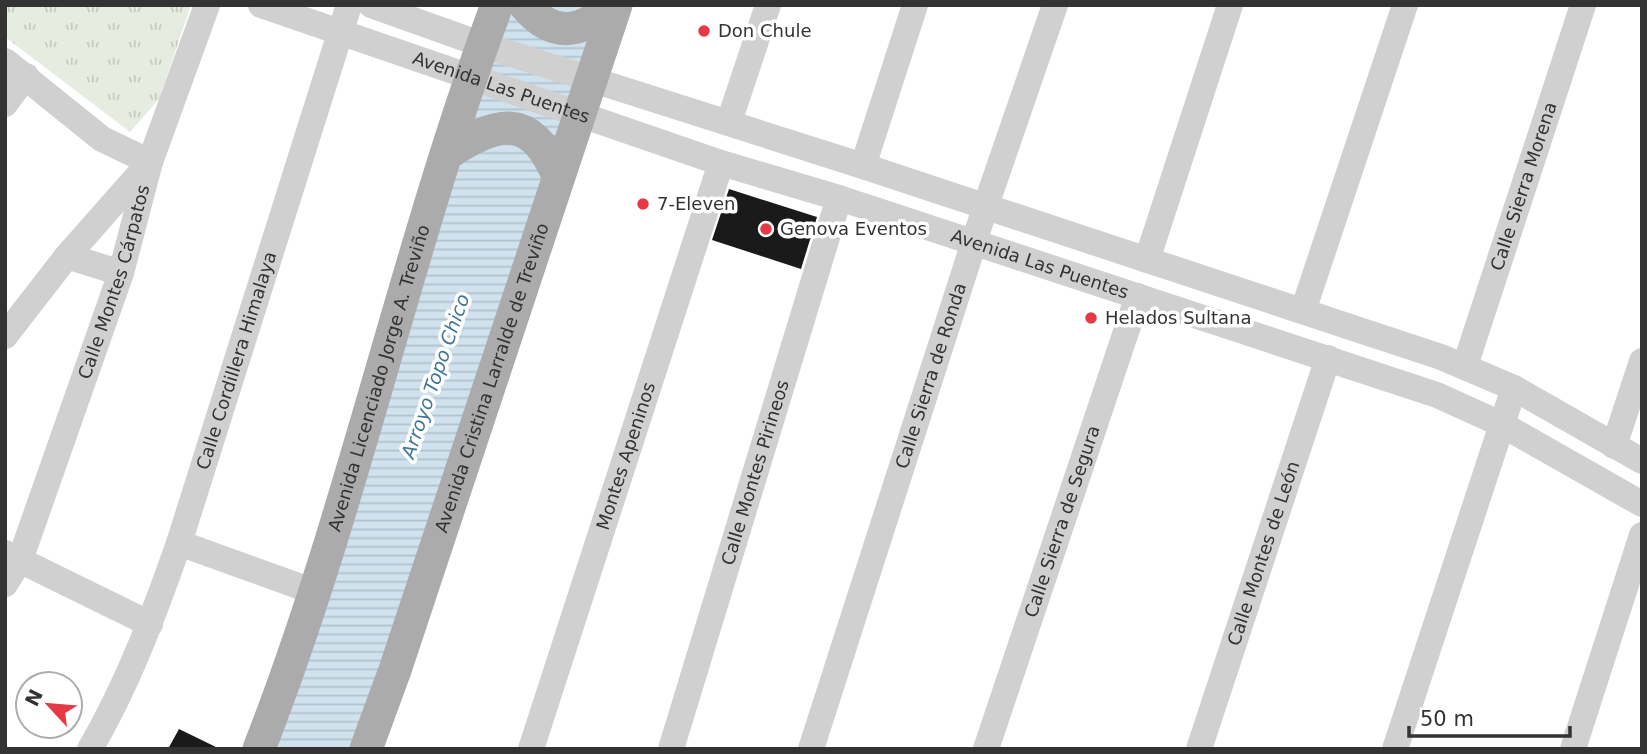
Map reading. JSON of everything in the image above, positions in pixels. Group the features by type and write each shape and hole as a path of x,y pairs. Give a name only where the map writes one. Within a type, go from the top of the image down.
{"main road":[{"name":"Avenida Licenciado Jorge A. Treviño","path":"259,749 315,592 447,154 484,83 495,49 496,5"},
{"path":"525,5 542,24 554,28 575,28 609,10"},
{"name":"Avenida Cristina Larralde de Treviño","path":"366,749 395,670 554,167 609,10"},
{"path":"447,154 492,128 509,128 524,133 554,167"}],"street":[{"name":"Calle Montes Cárpatos","path":"5,584 12,556 121,273 150,162 208,5"},
{"name":"Avenida Las Puentes","path":"261,5 721,163 839,198 1437,395 1501,424 1642,504"},
{"name":"Calle Cordillera Himalaya","path":"90,749 112,711 150,624 179,543 349,5"},
{"name":"Avenida Las Puentes","path":"371,5 495,49 729,122 1465,366 1514,388 1642,461"},
{"path":"729,122 768,5"},
{"path":"863,166 915,5"},
{"name":"Calle Sierra de Ronda","path":"811,749 985,208 1055,5"},
{"path":"1147,260 1230,5"},
{"path":"1303,312 1405,5"},
{"name":"Calle Sierra Morena","path":"1465,366 1583,5"},
{"path":"5,104 15,69 102,139 150,162 67,256 5,337"},
{"name":"Montes Apeninos","path":"531,749 721,163"},
{"name":"Calle Montes Pirineos","path":"671,749 839,198"},
{"path":"67,256 121,273"},
{"name":"Calle Sierra de Segura","path":"986,749 1138,296"},
{"name":"Calle Montes de León","path":"1199,749 1328,358"},
{"path":"1614,446 1642,360"},
{"path":"1395,749 1514,388"},
{"path":"1573,749 1642,535"},
{"path":"179,543 315,592"},
{"path":"12,556 150,624"}],"green space":[{"path":"5,5 191,5 159,99 130,132 5,37"}],"water":[{"name":"Arroyo Topo Chico","path":"498,5 616,5 366,749 259,749"}],"building":[{"name":"Genova Eventos","path":"729,189 817,217 801,269 712,240"},
{"path":"179,729 220,749 168,749"}],"place":[{"name":"Don Chule","path":"704,31"},
{"name":"7-Eleven","path":"643,204"},
{"name":"Genova Eventos","path":"766,229"},
{"name":"Helados Sultana","path":"1091,318"}]}
